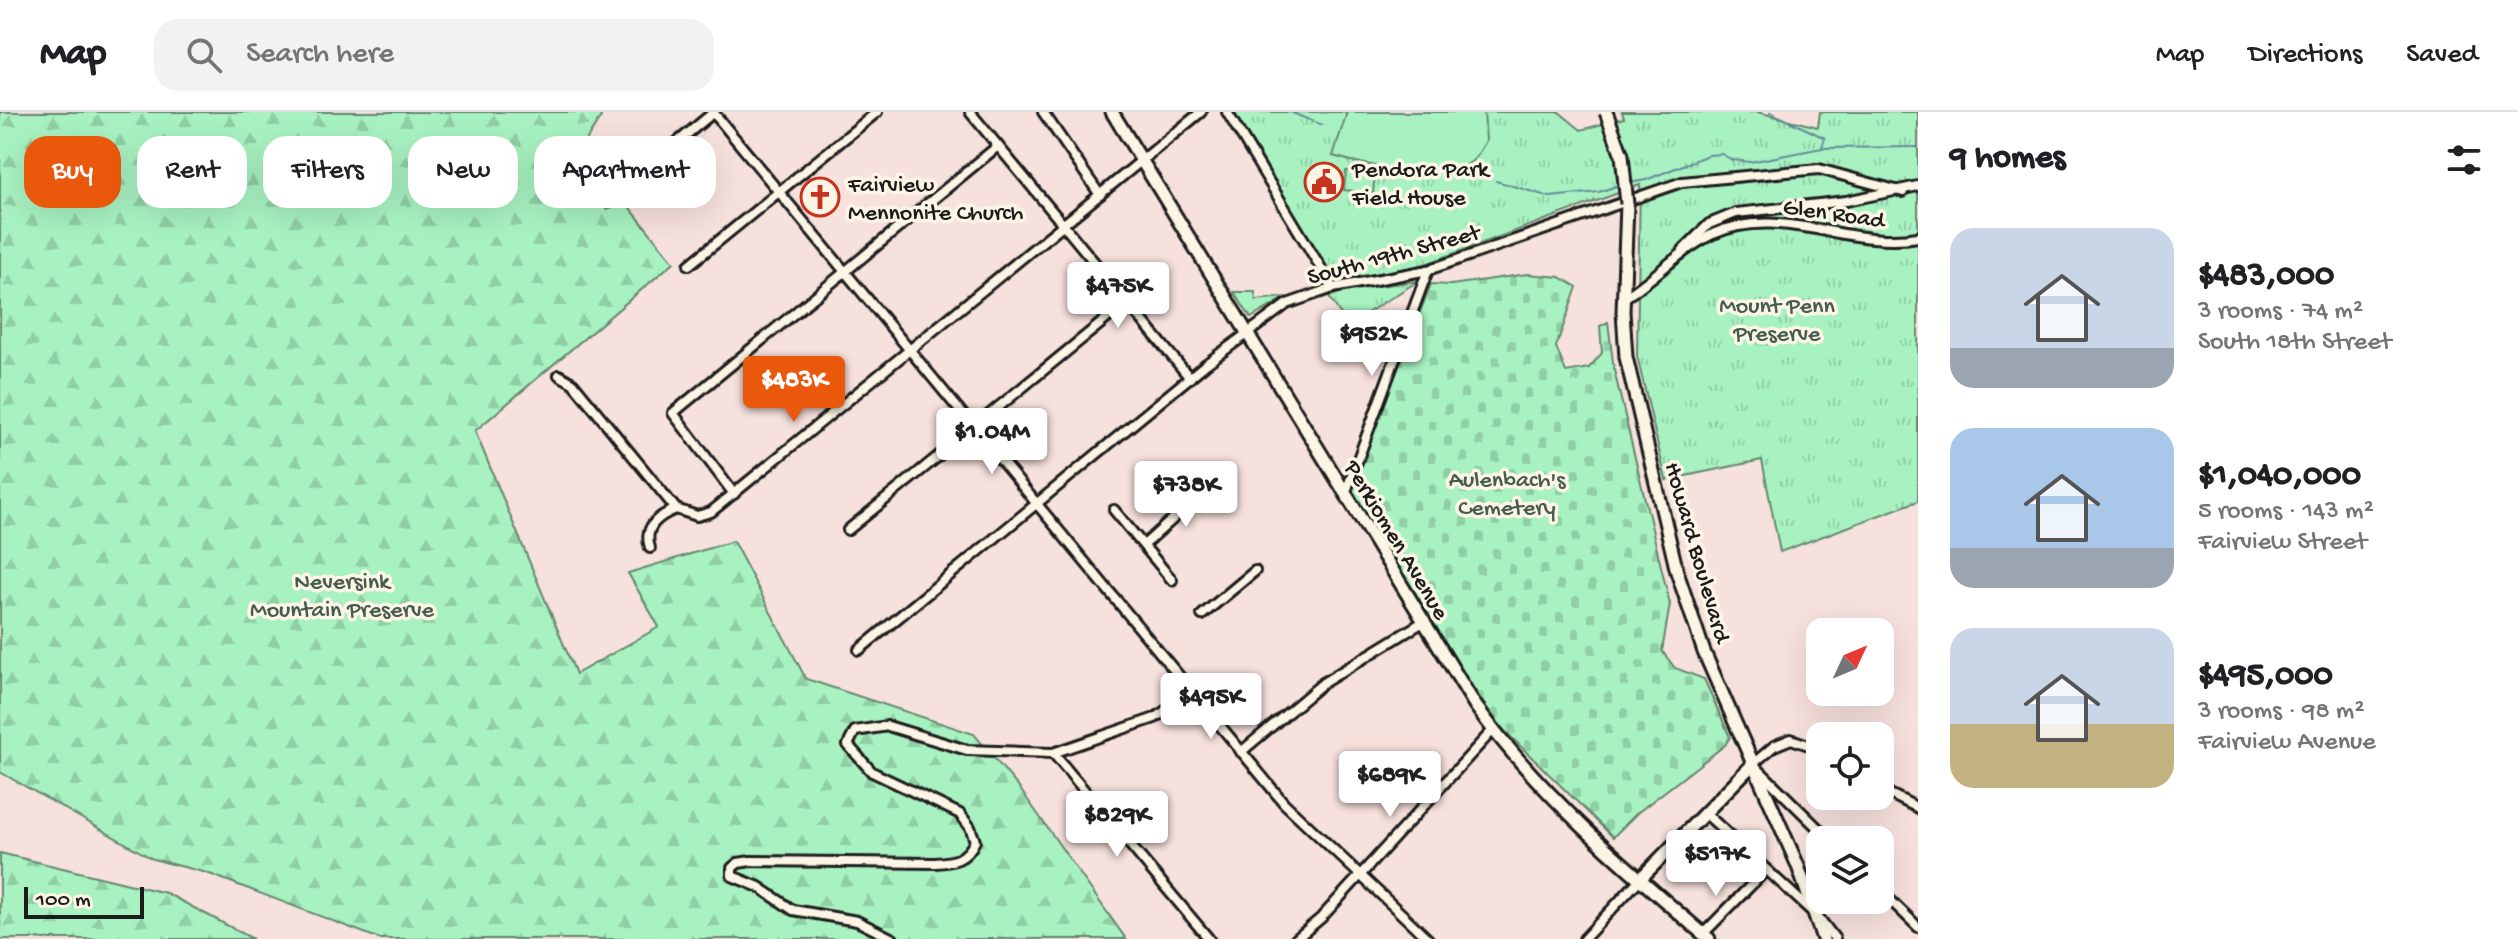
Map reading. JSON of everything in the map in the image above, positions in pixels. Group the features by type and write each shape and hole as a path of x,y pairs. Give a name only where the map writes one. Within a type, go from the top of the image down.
{"main road":[{"name":"Perkiomen Avenue","path":"1112,112 1423,622 1493,730 1568,809 1706,936"},
{"name":"Howard Boulevard","path":"1606,112 1622,155 1627,204 1626,357 1685,601 1819,918 1823,939"},
{"path":"1641,878 1753,764"}],"street":[{"path":"684,136 713,112 1284,803 1428,939"},
{"path":"689,265 877,112"},
{"path":"970,112 1190,378"},
{"path":"1043,112 1100,195"},
{"path":"650,548 647,539 655,519 679,511 697,516 711,512 1201,112"},
{"path":"1227,112 1333,288"},
{"path":"734,494 673,413 998,146"},
{"name":"South 19th Street","path":"859,650 1190,378 1287,304 1333,288 1428,270 1682,182 1714,176 1819,169 1903,192"},
{"path":"1677,257 1709,224 1736,213 1903,192 1918,186"},
{"name":"Glen Road","path":"1624,298 1677,257 1713,235 1761,222 1884,241 1918,237"},
{"path":"1345,494 1428,270"},
{"path":"848,530 1127,302"},
{"path":"559,375 573,383 679,511"},
{"path":"1144,545 1206,489"},
{"path":"1114,510 1172,580"},
{"path":"1202,615 1255,571"},
{"path":"1241,752 1323,683 1423,622"},
{"path":"893,939 857,921 793,910 759,887 737,880 732,868 738,863 766,860 944,862 964,858 975,841 970,827 960,814 862,765 848,745 855,731 888,726 967,750 1053,753 1155,718 1191,693"},
{"path":"1296,939 1360,875 1493,730"},
{"path":"1806,744 1791,739 1774,746 1753,764 1816,826"},
{"path":"1053,753 1137,857 1209,939"},
{"path":"1894,796 1918,808"},
{"path":"1704,812 1819,918 1835,939"},
{"path":"1706,936 1766,870"},
{"path":"1584,939 1641,878"},
{"path":"1894,904 1918,927"}],"green space":[{"name":"Neversink Mountain Preserve","path":"0,112 597,112 601,117 589,136 534,136 534,208 630,208 674,262 475,431 576,674 659,627 628,573 733,541 806,679 974,734 1020,789 1126,939 380,939 207,873 153,859 0,772"},
{"name":"Mount Penn Preserve","path":"1233,112 1559,112 1581,130 1624,118 1622,112 1757,112 1818,127 1820,112 1918,112 1918,501 1780,552 1762,460 1666,480 1637,356 1640,185 1420,266 1340,280 1332,276"},
{"path":"1347,112 1484,112 1486,141 1473,160 1459,168 1423,171 1363,164 1333,156"},
{"path":"1346,171 1375,173 1373,193 1344,190"},
{"name":"Aulenbach's Cemetery","path":"1527,274 1560,277 1577,287 1556,347 1566,372 1589,368 1602,353 1600,326 1608,322 1614,370 1670,604 1662,651 1675,668 1704,679 1730,737 1725,745 1637,813 1613,837 1503,729 1469,684 1351,490 1431,284 1451,285"},
{"path":"1418,281 1348,325 1329,297 1346,290"},
{"path":"1234,292 1255,292 1256,300 1287,297 1251,318"},
{"path":"0,853 166,893 253,939 0,939"}],"waterway":[{"path":"1290,112 1322,125"},
{"path":"1770,112 1825,138 1822,147"},
{"path":"1628,183 1646,180 1708,155 1722,154 1732,160 1750,162 1822,148 1918,147"},
{"path":"1496,181 1550,197 1599,192 1622,184"}],"place":[{"name":"Pendora Park Field House","path":"1324,182"},
{"name":"Fairview Mennonite Church","path":"820,197"}]}
